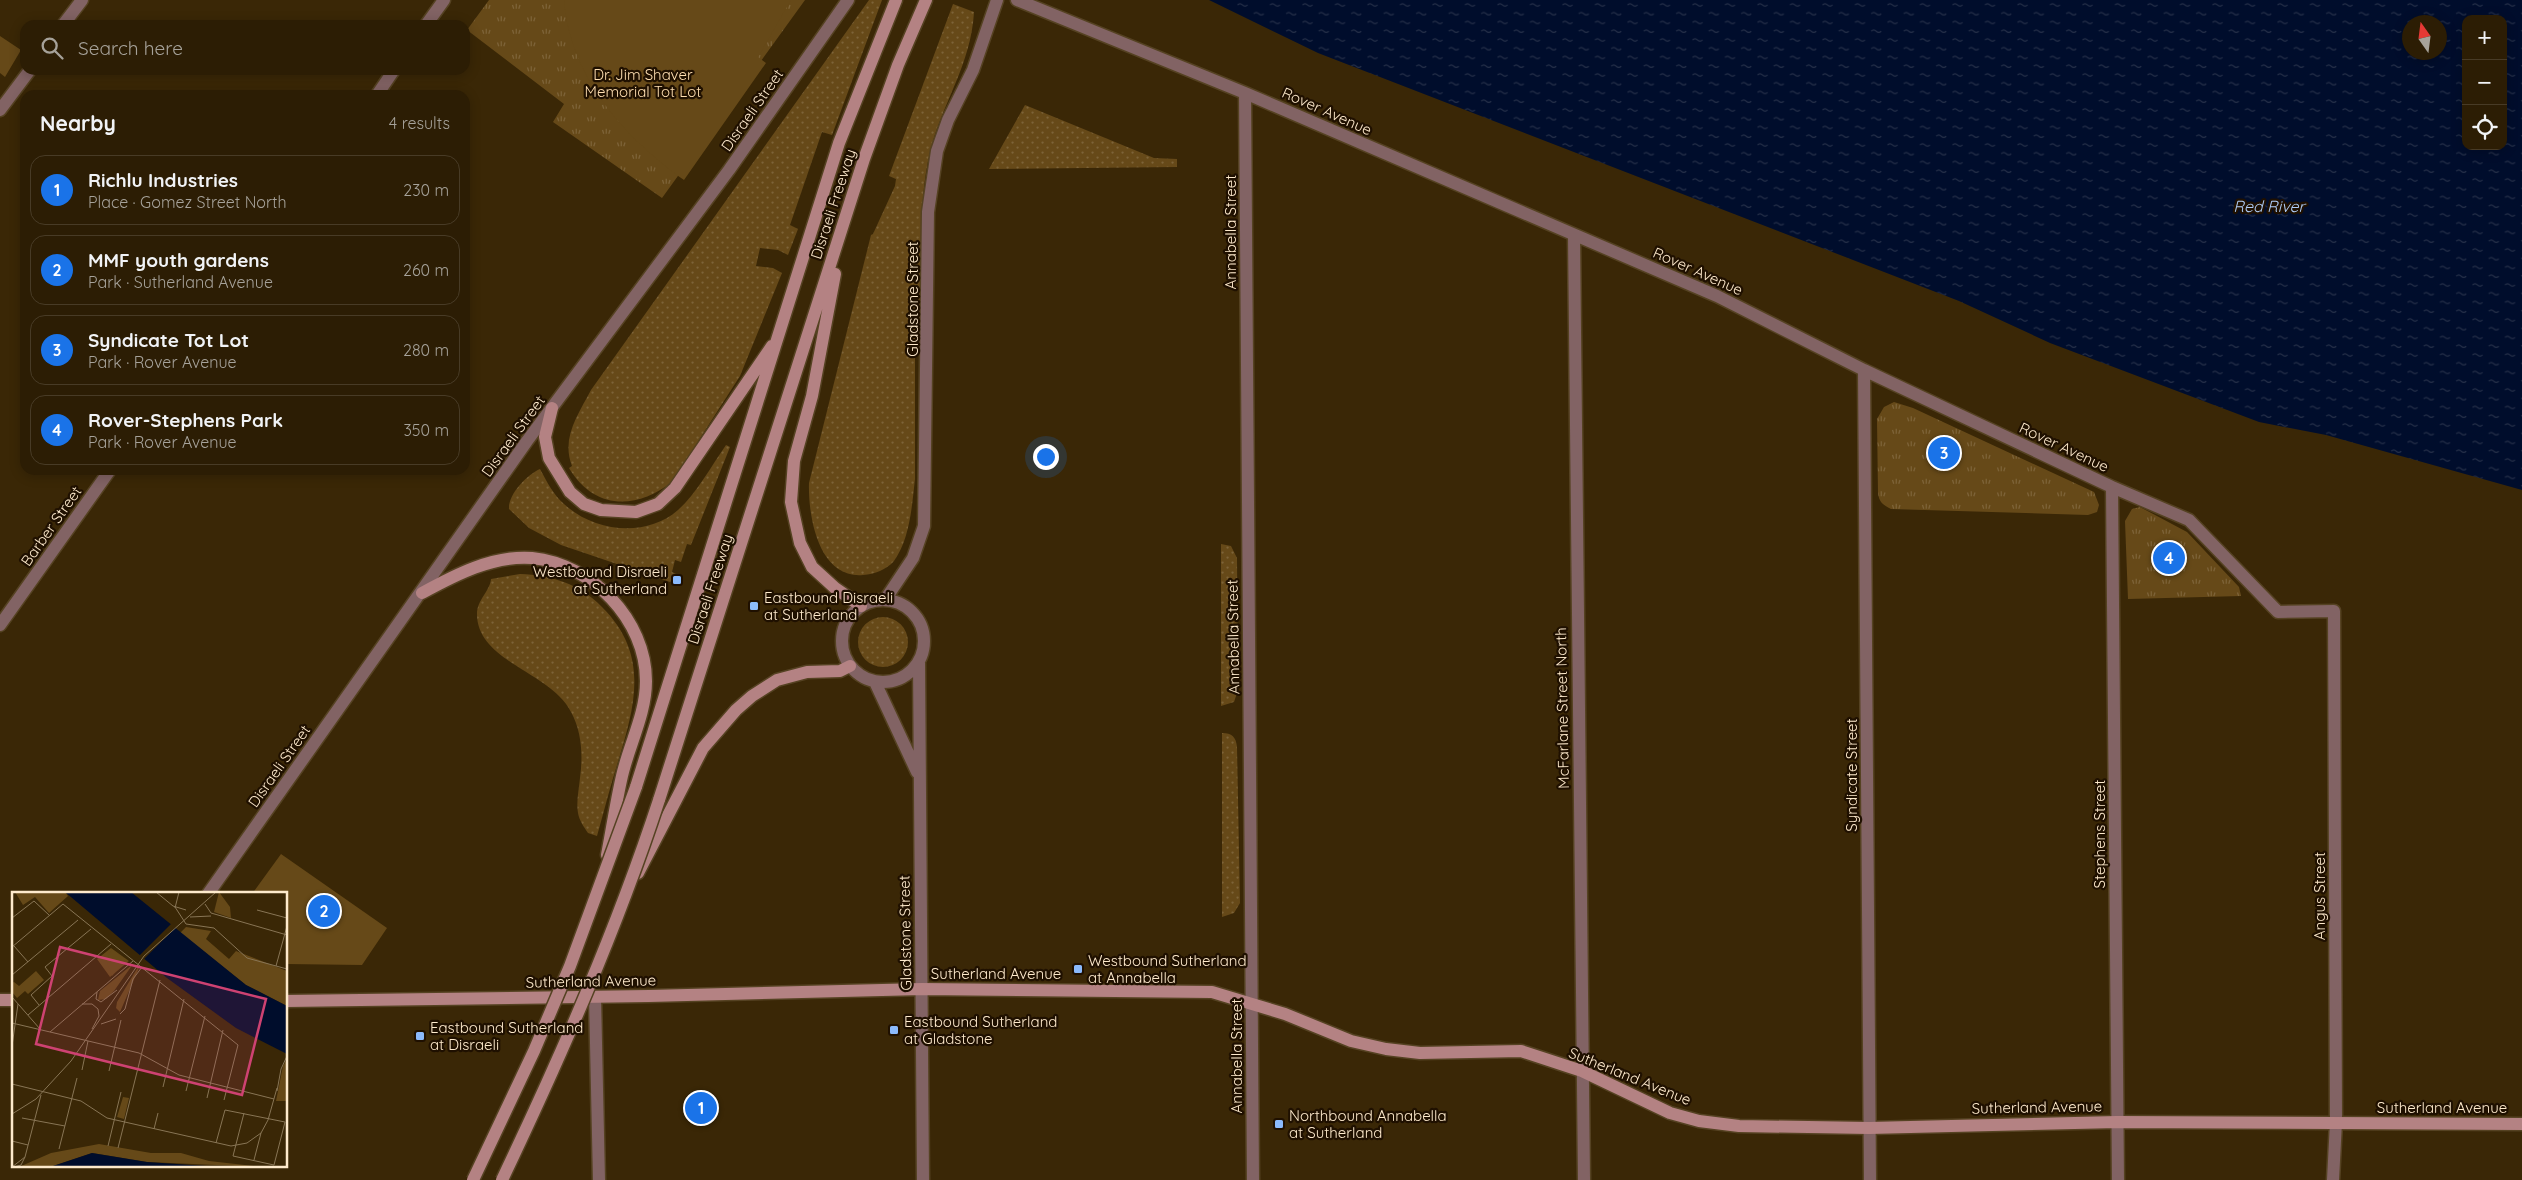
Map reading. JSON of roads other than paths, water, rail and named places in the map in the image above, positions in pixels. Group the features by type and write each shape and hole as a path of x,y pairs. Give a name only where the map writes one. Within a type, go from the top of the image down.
{"main road":[{"name":"Disraeli Freeway","path":"473,1180 534,1051 603,879 636,787 839,143 896,0"},
{"name":"Disraeli Freeway","path":"502,1180 559,1061 627,894 659,800 864,159 898,66 926,0"},
{"path":"844,224 812,396 794,461 791,495 796,530 812,567 835,588 861,606"},
{"path":"552,408 545,437 549,458 570,492 584,504 601,510 636,512 658,504 675,488 780,333"},
{"path":"422,593 471,568 532,558 568,568 593,581 613,600 630,625 642,654 646,680 643,708 622,776 603,879"},
{"path":"627,894 703,748 736,710 752,696 787,677 807,672 829,673 850,666"},
{"name":"Sutherland Avenue","path":"288,1001 595,997 922,989 1212,992 1285,1014 1351,1041 1386,1049 1420,1053 1521,1051 1582,1071 1670,1113 1699,1120 1739,1126 1869,1128 2117,1122 2522,1124"}],"street":[{"path":"67,20 82,0"},
{"path":"430,20 444,0"},
{"name":"Disraeli Street","path":"209,892 422,593 527,441 729,170 848,0"},
{"name":"Gladstone Street","path":"923,1180 919,663 925,645 922,626 912,610 895,601 885,600 913,558 924,526 928,212 938,152 948,120 973,70 997,0"},
{"name":"Rover Avenue","path":"1018,0 1245,93 1717,296 1864,370 2112,487 2189,520 2278,612 2334,611"},
{"path":"0,110 26,75"},
{"path":"380,90 391,75"},
{"name":"Annabella Street","path":"1245,93 1253,1180"},
{"name":"McFarlane Street North","path":"1574,236 1584,1180"},
{"name":"Syndicate Street","path":"1864,370 1870,1180"},
{"name":"Barber Street","path":"0,625 106,475"},
{"name":"Stephens Street","path":"2112,487 2118,1180"},
{"path":"885,600 861,606 848,620 844,629 842,648 850,666 861,676 875,682 896,681 912,671 919,663"},
{"name":"Angus Street","path":"2332,1180 2336,1122 2334,611"},
{"name":"Gladstone Street","path":"875,682 920,777"},
{"path":"595,997 599,1180"}],"water":[{"name":"Red River","path":"1209,0 2522,0 2522,490 2326,435 2259,422 2050,343 1959,301 1318,53"}],"place":[{"name":"Syndicate Tot Lot","path":"1944,453"},
{"name":"Rover-Stephens Park","path":"2169,558"},
{"name":"Westbound Disraeli at Sutherland","path":"677,580"},
{"name":"Eastbound Disraeli at Sutherland","path":"754,606"},
{"name":"MMF youth gardens","path":"324,911"},
{"name":"Westbound Sutherland at Annabella","path":"1078,969"},
{"name":"Eastbound Sutherland at Gladstone","path":"894,1030"},
{"name":"Eastbound Sutherland at Disraeli","path":"420,1036"},
{"name":"Richlu Industries","path":"701,1108"},
{"name":"Northbound Annabella at Sutherland","path":"1279,1124"}],"park label":[{"name":"Dr. Jim Shaver Memorial Tot Lot","path":"643,82"}]}
